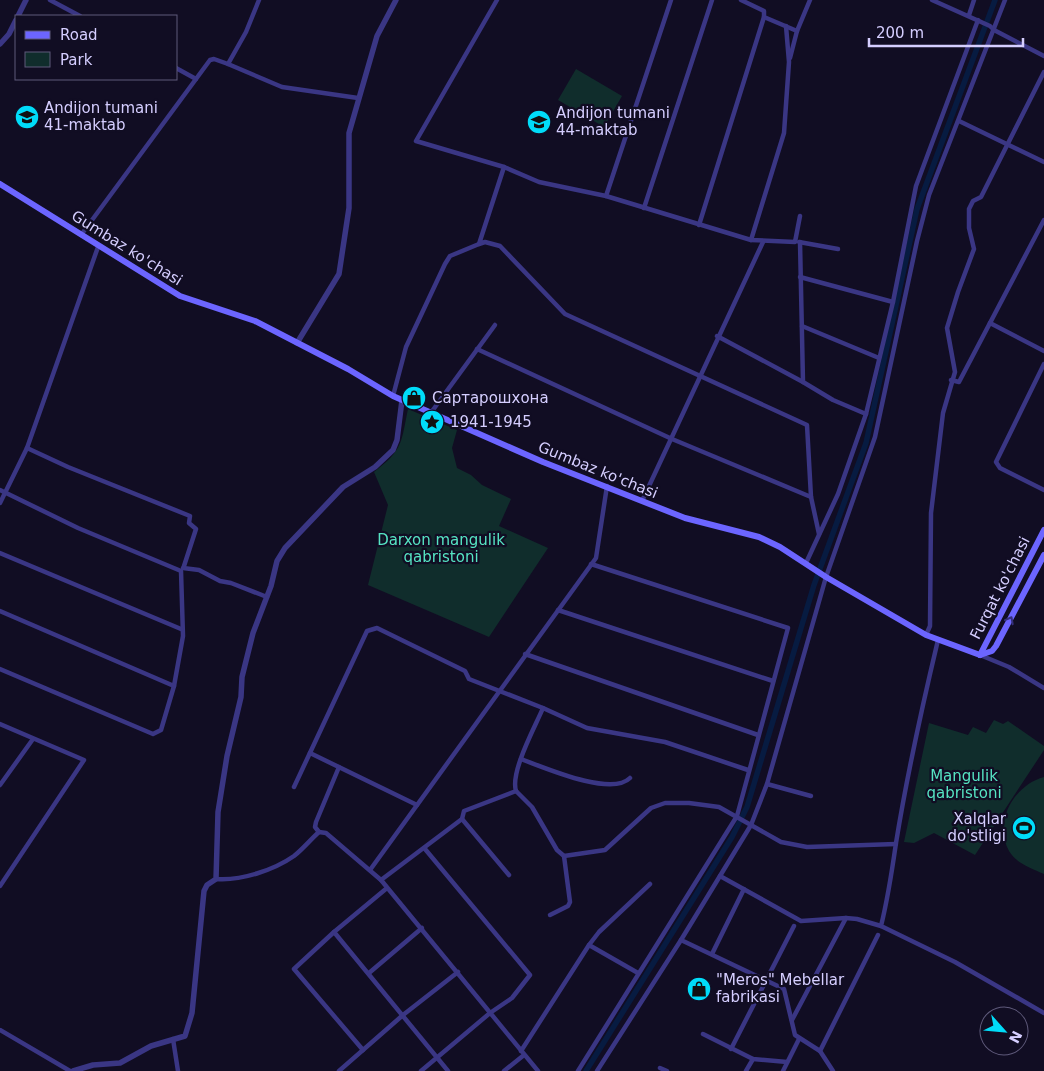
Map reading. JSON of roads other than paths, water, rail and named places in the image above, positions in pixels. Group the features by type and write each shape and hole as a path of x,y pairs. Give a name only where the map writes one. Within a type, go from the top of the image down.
{"main road":[{"name":"Gumbaz ko'chasi","path":"0,184 98,247 180,296 255,321 348,369 393,396 430,414 543,462 685,518 759,537 926,635 980,655"},
{"name":"Furqat ko'chasi","path":"980,655 1044,530"},
{"name":"Furqat ko'chasi","path":"980,655 992,651 996,646 1044,555"}],"street":[{"path":"18,15 26,0"},
{"path":"50,0 78,15"},
{"path":"228,64 246,32 259,0"},
{"path":"298,343 339,274 349,208 349,133 377,36 396,0"},
{"path":"496,0 416,141 504,167 539,182 606,196 751,240 797,242 838,249"},
{"path":"606,196 671,0"},
{"path":"644,208 712,0"},
{"path":"699,225 764,17 764,11 741,0"},
{"path":"789,62 797,31 810,0"},
{"path":"932,0 969,15 1044,56"},
{"path":"969,15 974,0"},
{"path":"597,1071 720,876 750,824 767,784 826,577 876,438 929,195 992,28 1005,0"},
{"path":"764,17 797,31"},
{"path":"806,563 838,494 866,414 893,302 916,186 978,20"},
{"path":"0,44 9,34 15,22"},
{"path":"751,240 784,133 789,62 786,26"},
{"path":"81,235 210,60 214,59 228,64 282,87 358,98"},
{"path":"178,69 196,79"},
{"path":"926,635 930,626 931,513 943,413 954,366 948,328 958,292 974,249 969,228 969,208 972,201 981,197 1044,72"},
{"path":"958,121 1044,162"},
{"path":"479,244 504,167"},
{"path":"800,216 797,242 803,382"},
{"path":"951,380 959,382 1044,220"},
{"path":"393,396 406,347 450,256 485,242 500,246 565,314 807,425 811,497 818,534"},
{"path":"642,501 701,375 717,336 763,242"},
{"path":"0,503 27,448 98,247"},
{"path":"800,277 893,302"},
{"path":"990,323 1044,351"},
{"path":"430,414 495,325"},
{"path":"802,326 879,358"},
{"path":"717,336 833,400 866,414"},
{"path":"477,349 672,438 811,497"},
{"path":"1044,364 996,462 1000,468 1044,490"},
{"path":"216,879 218,812 227,756 241,697 244,668 253,633 267,597 277,561 285,548 343,487 375,467 393,450 397,440 402,400"},
{"path":"0,669 153,734 160,730 174,686 180,656 182,568 196,529 189,523 190,516 68,467 27,448"},
{"path":"370,870 596,558 607,486"},
{"path":"0,490 78,528 182,568 267,597"},
{"path":"0,553 182,630"},
{"path":"578,1071 739,817 748,770 773,680 791,628 591,564"},
{"path":"558,610 773,680"},
{"path":"0,611 174,686"},
{"path":"294,787 370,628 382,629 465,671 469,679 543,708 587,728 665,742 748,770"},
{"path":"881,926 892,881 896,844 921,709 938,640"},
{"path":"525,654 758,735"},
{"path":"980,655 1009,668 1044,688"},
{"path":"543,708 521,759 515,782 516,791 532,807 557,850 564,856 570,902 568,906 550,915"},
{"path":"0,724 33,740 84,760 0,886"},
{"path":"0,785 33,740"},
{"path":"310,753 417,805"},
{"path":"521,759 569,777 608,785 621,784 630,778"},
{"path":"338,767 315,827 319,832 331,836 381,880 538,1071"},
{"path":"767,784 811,796"},
{"path":"381,880 425,849 462,819 463,813 516,791"},
{"path":"564,856 606,850 651,808 665,803 689,803 719,807 781,842 807,847 896,844"},
{"path":"462,819 509,875"},
{"path":"0,1030 72,1071 93,1065 120,1063 151,1046 185,1036 192,1013 204,892 207,885 216,879 225,880 249,875 273,867 294,856 319,832"},
{"path":"421,1071 490,1013 512,998 527,982 530,974 425,849"},
{"path":"720,876 801,921 846,918 881,926 954,962 1044,1013"},
{"path":"504,1071 522,1053 599,932 650,884"},
{"path":"363,1050 294,969 334,932 387,888"},
{"path":"712,954 744,889"},
{"path":"792,1020 846,918"},
{"path":"731,1049 794,926"},
{"path":"369,973 422,928"},
{"path":"334,932 448,1071"},
{"path":"820,1051 878,935"},
{"path":"681,940 784,989 795,1035 798,1039 820,1051 833,1071"},
{"path":"589,945 638,974"},
{"path":"338,1071 403,1015 458,972"},
{"path":"703,1034 753,1059 787,1062"},
{"path":"782,1071 798,1039"},
{"path":"173,1040 178,1071"},
{"path":"746,1071 753,1059"},
{"path":"660,1068 667,1071"}],"waterway":[{"path":"586,1071 732,837 747,807 814,585 866,443 917,209 995,0"}],"place":[{"name":"Andijon tumani 41-maktab","path":"27,117"},
{"name":"Andijon tumani 44-maktab","path":"539,122"},
{"name":"Сартарошхона","path":"414,398"},
{"name":"1941-1945","path":"432,422"},
{"name":"Xalqlar do'stligi","path":"1024,828"},
{"name":"\"Meros\" Mebellar fabrikasi","path":"699,989"}],"park label":[{"name":"Darxon mangulik qabristoni","path":"441,548"},
{"name":"Mangulik qabristoni","path":"964,784"}]}
